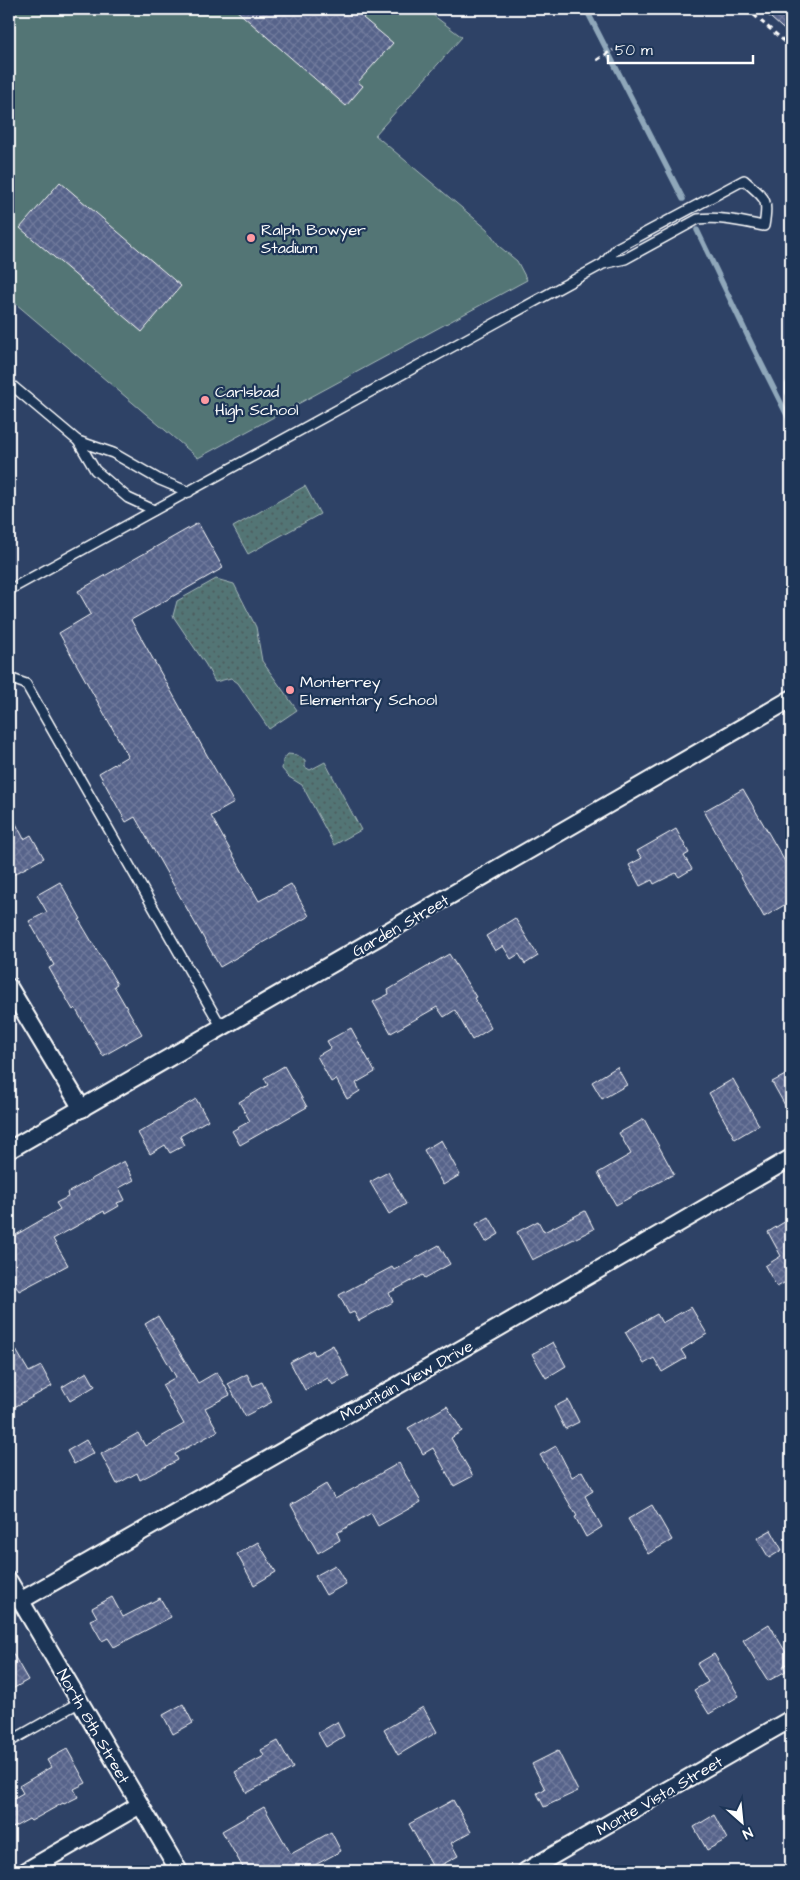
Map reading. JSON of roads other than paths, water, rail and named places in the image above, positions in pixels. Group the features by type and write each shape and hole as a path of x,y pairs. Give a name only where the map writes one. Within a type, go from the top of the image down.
{"street":[{"name":"Garden Street","path":"9,1150 791,699"},
{"path":"9,987 82,1109"},
{"name":"Mountain View Drive","path":"13,1590 493,1331 791,1158"},
{"name":"North 8th Street","path":"13,1590 178,1871"},
{"name":"Monte Vista Street","path":"526,1871 791,1719"},
{"path":"26,1871 140,1805"}],"lane":[{"path":"9,590 603,264 624,259 682,226 698,220 707,218 723,219 764,226 767,206 765,199 744,180 617,248 603,264"},
{"path":"9,383 78,441 95,470 128,498 154,510"},
{"path":"791,384 791,392"},
{"path":"78,441 114,453 160,480 189,492"},
{"path":"9,678 26,684 222,1028"},
{"path":"9,1742 80,1702"}],"waterway":[{"path":"586,9 683,199"},
{"path":"697,230 791,423"}],"place":[{"name":"Ralph Bowyer Stadium","path":"251,238"},
{"name":"Carlsbad High School","path":"205,400"},
{"name":"Monterrey Elementary School","path":"290,690"}]}
